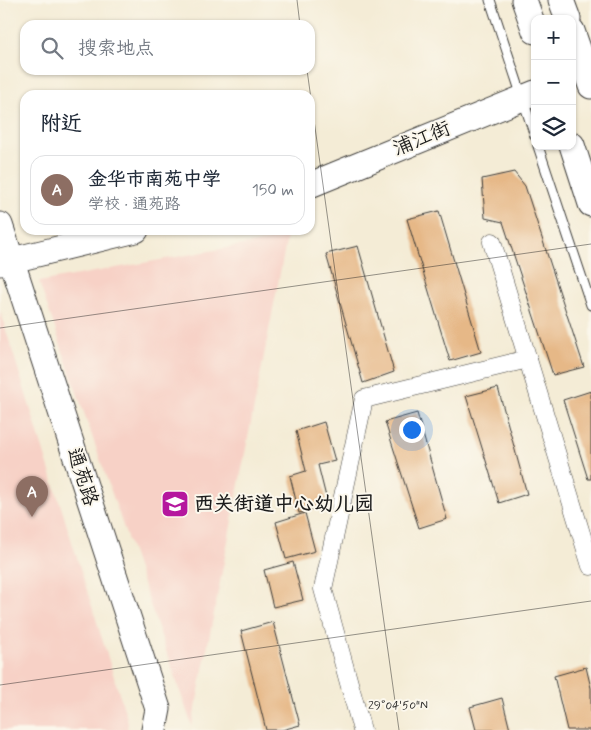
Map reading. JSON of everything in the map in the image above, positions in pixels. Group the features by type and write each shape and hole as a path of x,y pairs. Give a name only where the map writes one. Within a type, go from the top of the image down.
{"street":[{"path":"524,0 531,20"},
{"path":"561,0 567,15"},
{"path":"576,45 585,75"},
{"name":"浦江街","path":"315,183 528,95"},
{"path":"574,150 591,204"},
{"name":"通苑路","path":"0,225 6,262 158,710 154,730"},
{"path":"6,262 116,235"},
{"path":"492,242 590,558"},
{"path":"362,730 323,589 364,399 528,359"}],"lane":[{"path":"490,0 528,95 531,113"},
{"path":"539,150 591,305"}],"shaded area":[{"name":"西关街道中心幼儿园","path":"287,237 192,726 39,282"},
{"path":"0,311 128,722 127,730 0,730"}],"building":[{"path":"514,172 525,186 584,367 553,375 503,222 485,218 482,179"},
{"path":"439,211 481,352 450,361 407,219"},
{"path":"358,246 394,372 363,383 326,254"},
{"path":"498,388 527,494 499,503 466,396"},
{"path":"591,391 591,479 588,479 563,400"},
{"path":"417,413 447,519 419,528 385,422"},
{"path":"324,422 335,461 318,465 328,505 299,513 290,476 306,471 296,431"},
{"path":"305,513 315,551 286,559 276,522"},
{"path":"293,562 303,600 273,607 264,570"},
{"path":"273,622 300,725 282,730 266,730 241,631"},
{"path":"586,667 591,688 591,730 567,730 554,676"},
{"path":"502,698 510,730 476,730 470,707"}],"place":[{"name":"西关街道中心幼儿园","path":"175,504"},
{"name":"金华市南苑中学","path":"32,517"}]}
